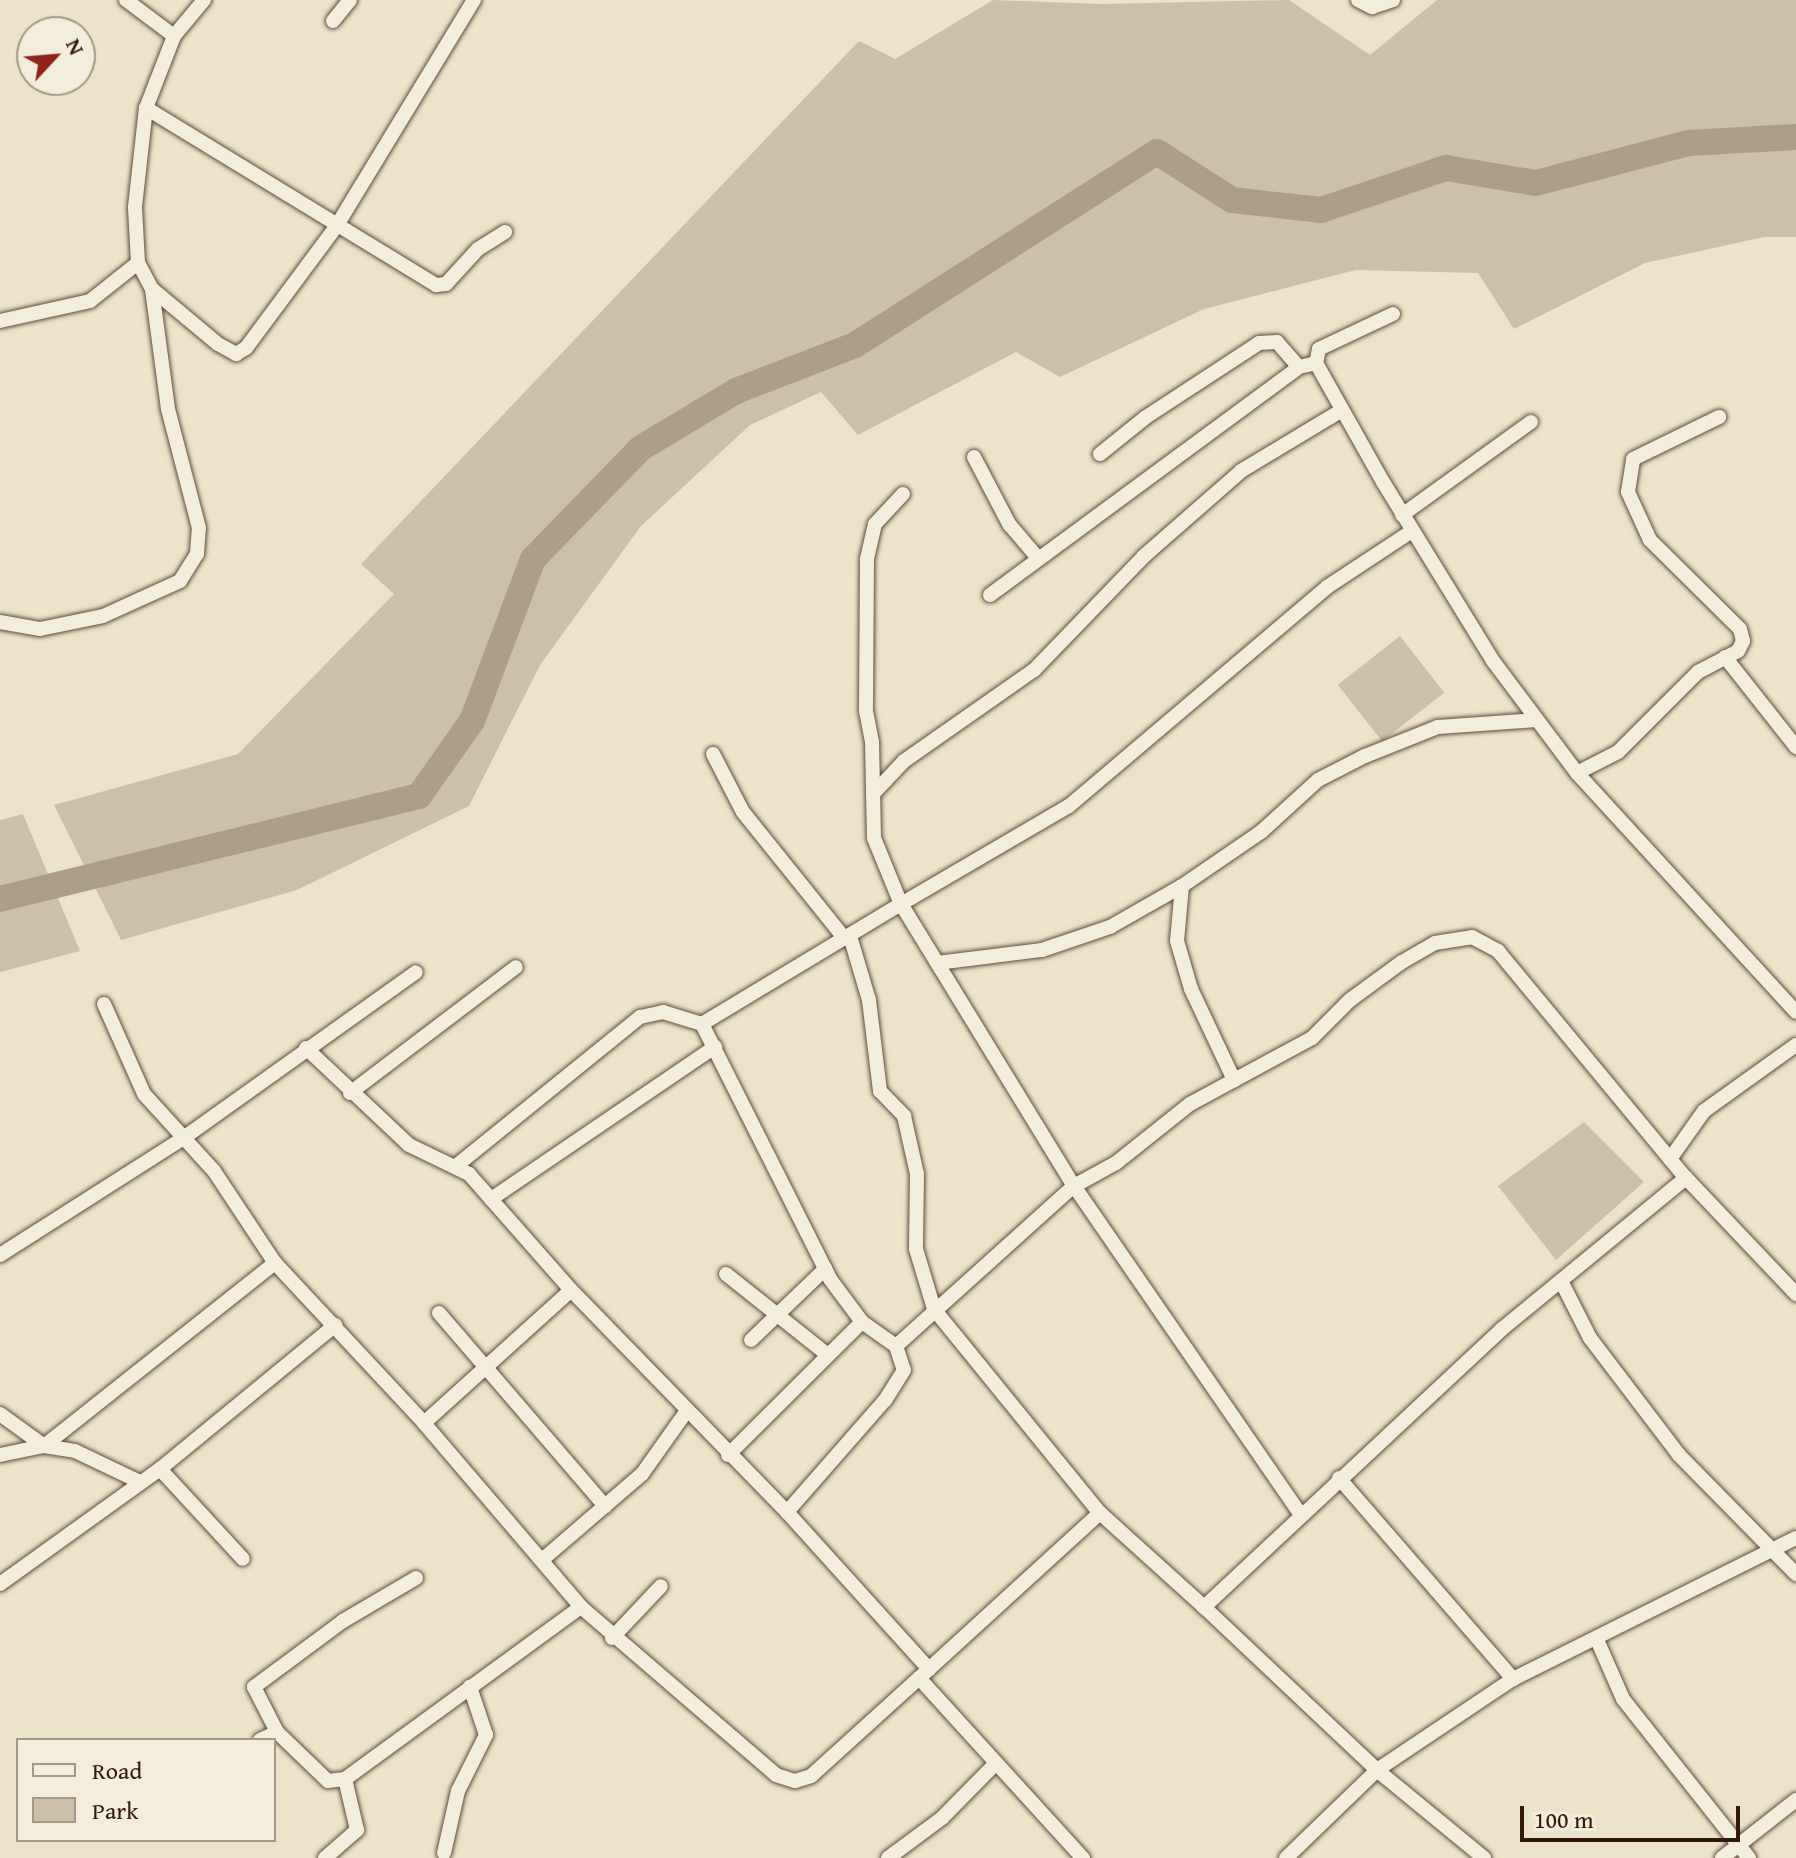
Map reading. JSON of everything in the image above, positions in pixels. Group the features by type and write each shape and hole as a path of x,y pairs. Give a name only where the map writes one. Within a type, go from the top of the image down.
{"street":[{"path":"126,0 174,36"},
{"path":"0,622 40,629 103,616 180,581 197,554 199,528 168,409 152,289 138,263 135,207 146,108 174,36 204,0"},
{"path":"333,21 350,0"},
{"path":"152,289 236,354 246,348 336,227 474,0"},
{"path":"1358,0 1372,7 1393,0"},
{"path":"146,108 336,227 436,285 446,284 478,249 505,232"},
{"path":"0,321 90,301 138,263"},
{"path":"1393,314 1319,349 1316,363 1402,515 1493,661 1577,773 1796,1012"},
{"path":"1100,454 1146,417 1259,343 1277,342 1299,367"},
{"path":"990,595 1299,367 1316,363"},
{"path":"873,794 904,761 1034,670 1144,556 1241,471 1342,410"},
{"path":"1577,773 1618,752 1698,672 1738,651 1740,629 1650,540 1628,492 1633,459 1719,417"},
{"path":"1402,515 1531,422"},
{"path":"974,457 1009,524 1038,558"},
{"path":"903,494 875,524 867,560 866,711 874,838 901,904 1074,1186 1300,1514"},
{"path":"702,1024 1069,806 1327,587 1412,531"},
{"path":"1725,657 1796,747"},
{"path":"937,963 1042,950 1110,927 1182,886 1261,832 1318,780 1365,756 1438,727 1537,720"},
{"path":"713,754 743,812 848,937 869,1000 880,1091 904,1116 917,1174 916,1249 934,1309 1100,1513 1377,1770 1484,1858"},
{"path":"1182,886 1177,941 1191,989 1234,1080"},
{"path":"896,1346 1074,1186 1116,1163 1190,1104 1312,1038 1350,1000 1402,962 1435,943 1472,937 1498,951 1686,1178 1796,1294"},
{"path":"350,1093 516,967"},
{"path":"0,1255 182,1139 416,972"},
{"path":"104,1004 144,1094 214,1171 275,1263 424,1423 581,1607 612,1638 776,1775 795,1781 811,1776 1100,1513"},
{"path":"456,1166 640,1017 663,1012 702,1024 825,1269 862,1322 896,1346 904,1370 885,1400 787,1512"},
{"path":"1670,1159 1704,1111 1796,1045"},
{"path":"491,1199 715,1047"},
{"path":"306,1048 350,1093 409,1145 456,1166 491,1199 571,1290 686,1412 787,1512 996,1763 1083,1858"},
{"path":"1204,1607 1339,1478 1561,1281 1686,1178"},
{"path":"44,1446 275,1263"},
{"path":"751,1340 825,1269"},
{"path":"726,1274 828,1355"},
{"path":"1561,1281 1590,1338 1679,1455 1796,1574"},
{"path":"424,1423 571,1290"},
{"path":"439,1313 605,1506"},
{"path":"728,1455 862,1322"},
{"path":"0,1584 160,1469 335,1325"},
{"path":"542,1560 642,1474 686,1412"},
{"path":"0,1414 44,1446"},
{"path":"0,1455 44,1446 75,1451 140,1482"},
{"path":"160,1469 243,1559"},
{"path":"1339,1478 1513,1679"},
{"path":"1286,1858 1377,1770 1513,1679 1598,1642 1796,1538"},
{"path":"416,1578 343,1621 258,1681 256,1695 277,1732 328,1781 345,1779 581,1607"},
{"path":"612,1638 661,1586"},
{"path":"1598,1642 1623,1699 1685,1782 1749,1858"},
{"path":"444,1853 458,1791 486,1735 470,1687"},
{"path":"264,1738 277,1732"},
{"path":"888,1858 942,1818 996,1763"},
{"path":"325,1858 357,1830 345,1779"},
{"path":"1722,1858 1796,1800"}],"green space":[{"path":"993,0 1100,4 1289,0 1370,55 1437,0 1796,0 1796,237 1764,237 1645,263 1514,329 1478,273 1356,270 1204,309 1060,377 1016,352 858,435 821,392 750,425 641,526 540,665 469,806 297,890 121,940 54,805 238,754 394,594 361,564 859,41 895,59"},
{"path":"1400,636 1444,693 1382,741 1338,685"},
{"path":"23,814 80,951 0,972 0,820"},
{"path":"1584,1122 1644,1182 1556,1260 1498,1186"}],"waterway":[{"path":"0,899 419,796 472,721 533,559 641,448 736,391 855,345 1157,152 1232,200 1321,210 1446,168 1536,183 1688,143 1796,137"}]}
